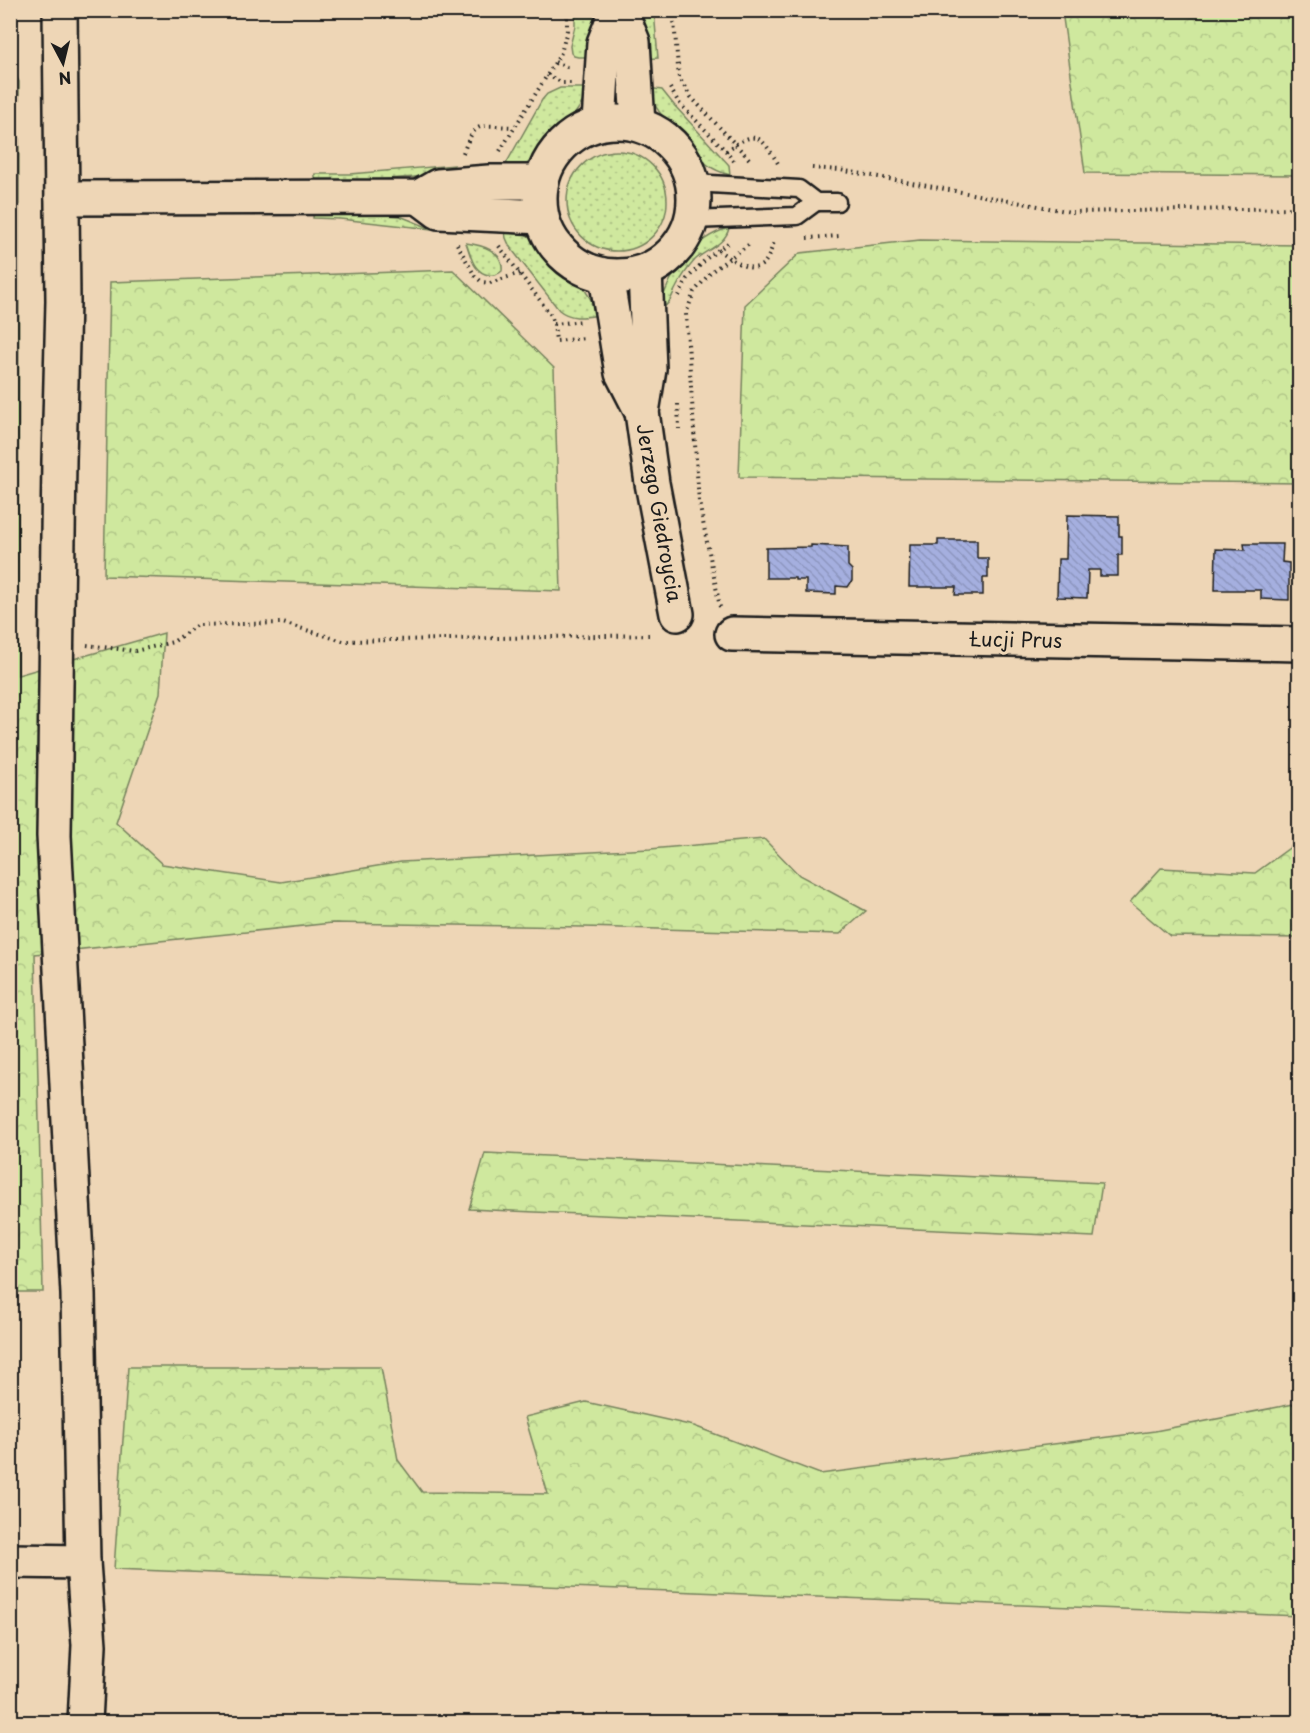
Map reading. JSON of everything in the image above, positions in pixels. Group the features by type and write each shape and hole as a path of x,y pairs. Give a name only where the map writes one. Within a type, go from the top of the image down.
{"street":[{"path":"60,10 63,301 54,836 78,1294 83,1562 89,1645 85,1722"},
{"path":"599,123 604,43 619,10"},
{"path":"619,10 633,42 638,124"},
{"path":"599,123 638,124 657,133 674,146 686,163 693,183 692,220 682,242 666,260 645,271 619,277 583,270 564,256 549,239 541,217 539,205 541,182 548,161 561,144 579,131 599,123"},
{"path":"429,205 438,186 489,182 541,182"},
{"path":"62,198 429,205 541,217"},
{"name":"Jerzego Giedroycia","path":"645,271 649,369 642,412 667,624"},
{"name":"Jerzego Giedroycia","path":"606,276 622,373 642,412"},
{"name":"Łucji Prus","path":"727,624 1299,644"},
{"path":"10,1561 83,1562"}],"lane":[{"path":"693,183 799,189 816,202"},
{"path":"692,220 797,216 816,202 837,202"}],"path":[{"path":"498,156 561,53 567,30 567,10"},
{"path":"673,10 680,78 691,97 754,164"},
{"path":"667,81 672,93 680,103 726,151 735,164"},
{"path":"454,184 460,159 474,129 481,126 515,127"},
{"path":"726,151 736,143 752,137 765,142 779,165 799,189"},
{"path":"840,170 1071,212 1299,208"},
{"path":"429,205 482,282 490,283 520,273"},
{"path":"718,250 746,267 757,268 765,262 784,216"},
{"path":"727,624 699,502 686,314 694,292 712,271 752,242 753,235"},
{"path":"494,240 551,315 556,341 596,337"},
{"path":"675,304 687,279 707,258 733,240"},
{"path":"554,324 590,321"},
{"path":"677,401 680,437"},
{"path":"57,642 135,651 173,642 197,625 283,623 343,641 667,624"}],"green space":[{"path":"575,11 597,11 592,57 578,57 571,53"},
{"path":"640,11 654,11 658,58 644,59"},
{"path":"1062,11 1299,11 1299,175 1085,173"},
{"path":"10,63 19,82 18,675 164,633 160,693 116,822 162,864 281,882 401,862 650,849 764,839 799,875 866,911 840,934 332,923 35,954 43,1292 10,1292"},
{"path":"560,88 589,88 574,115 538,155 528,163 505,172 506,164 542,100 547,94"},
{"path":"647,88 662,90 729,165 730,175 710,166 695,153 659,111"},
{"path":"617,151 636,155 652,166 663,182 667,201 663,220 652,236 636,247 617,251 598,247 582,236 571,220 567,201 571,182 582,166 598,155"},
{"path":"454,165 444,175 315,184 315,174 350,174"},
{"path":"314,209 400,216 432,229 313,218"},
{"path":"504,226 532,238 549,259 585,290 600,315 573,317 559,310 510,247"},
{"path":"729,228 720,243 695,260 682,277 668,303 659,309 669,283 684,259 704,240"},
{"path":"920,240 1299,245 1299,483 739,477 745,305 800,253"},
{"path":"466,243 491,250 499,258 502,271 492,275 479,270 473,262"},
{"path":"453,270 554,368 561,591 104,576 110,282"},
{"path":"1299,841 1299,938 1170,936 1130,902 1161,868 1255,873"},
{"path":"485,1153 1102,1183 1094,1237 469,1209"},
{"path":"128,1367 381,1367 398,1460 422,1492 548,1494 525,1417 586,1402 694,1426 820,1474 1155,1431 1299,1403 1299,1616 114,1569"}],"building":[{"path":"1067,515 1119,516 1122,555 1118,555 1118,576 1100,576 1100,570 1088,570 1087,598 1057,597 1058,559 1066,559"},
{"path":"938,540 977,540 977,558 988,558 988,578 983,578 983,595 955,595 956,587 909,587 910,545 938,545"},
{"path":"1244,544 1283,544 1282,562 1289,563 1289,600 1261,599 1261,590 1215,590 1216,549 1245,550"},
{"path":"811,545 848,547 848,566 852,570 852,581 848,587 836,586 836,594 806,593 806,580 766,578 766,548 811,547"}]}
